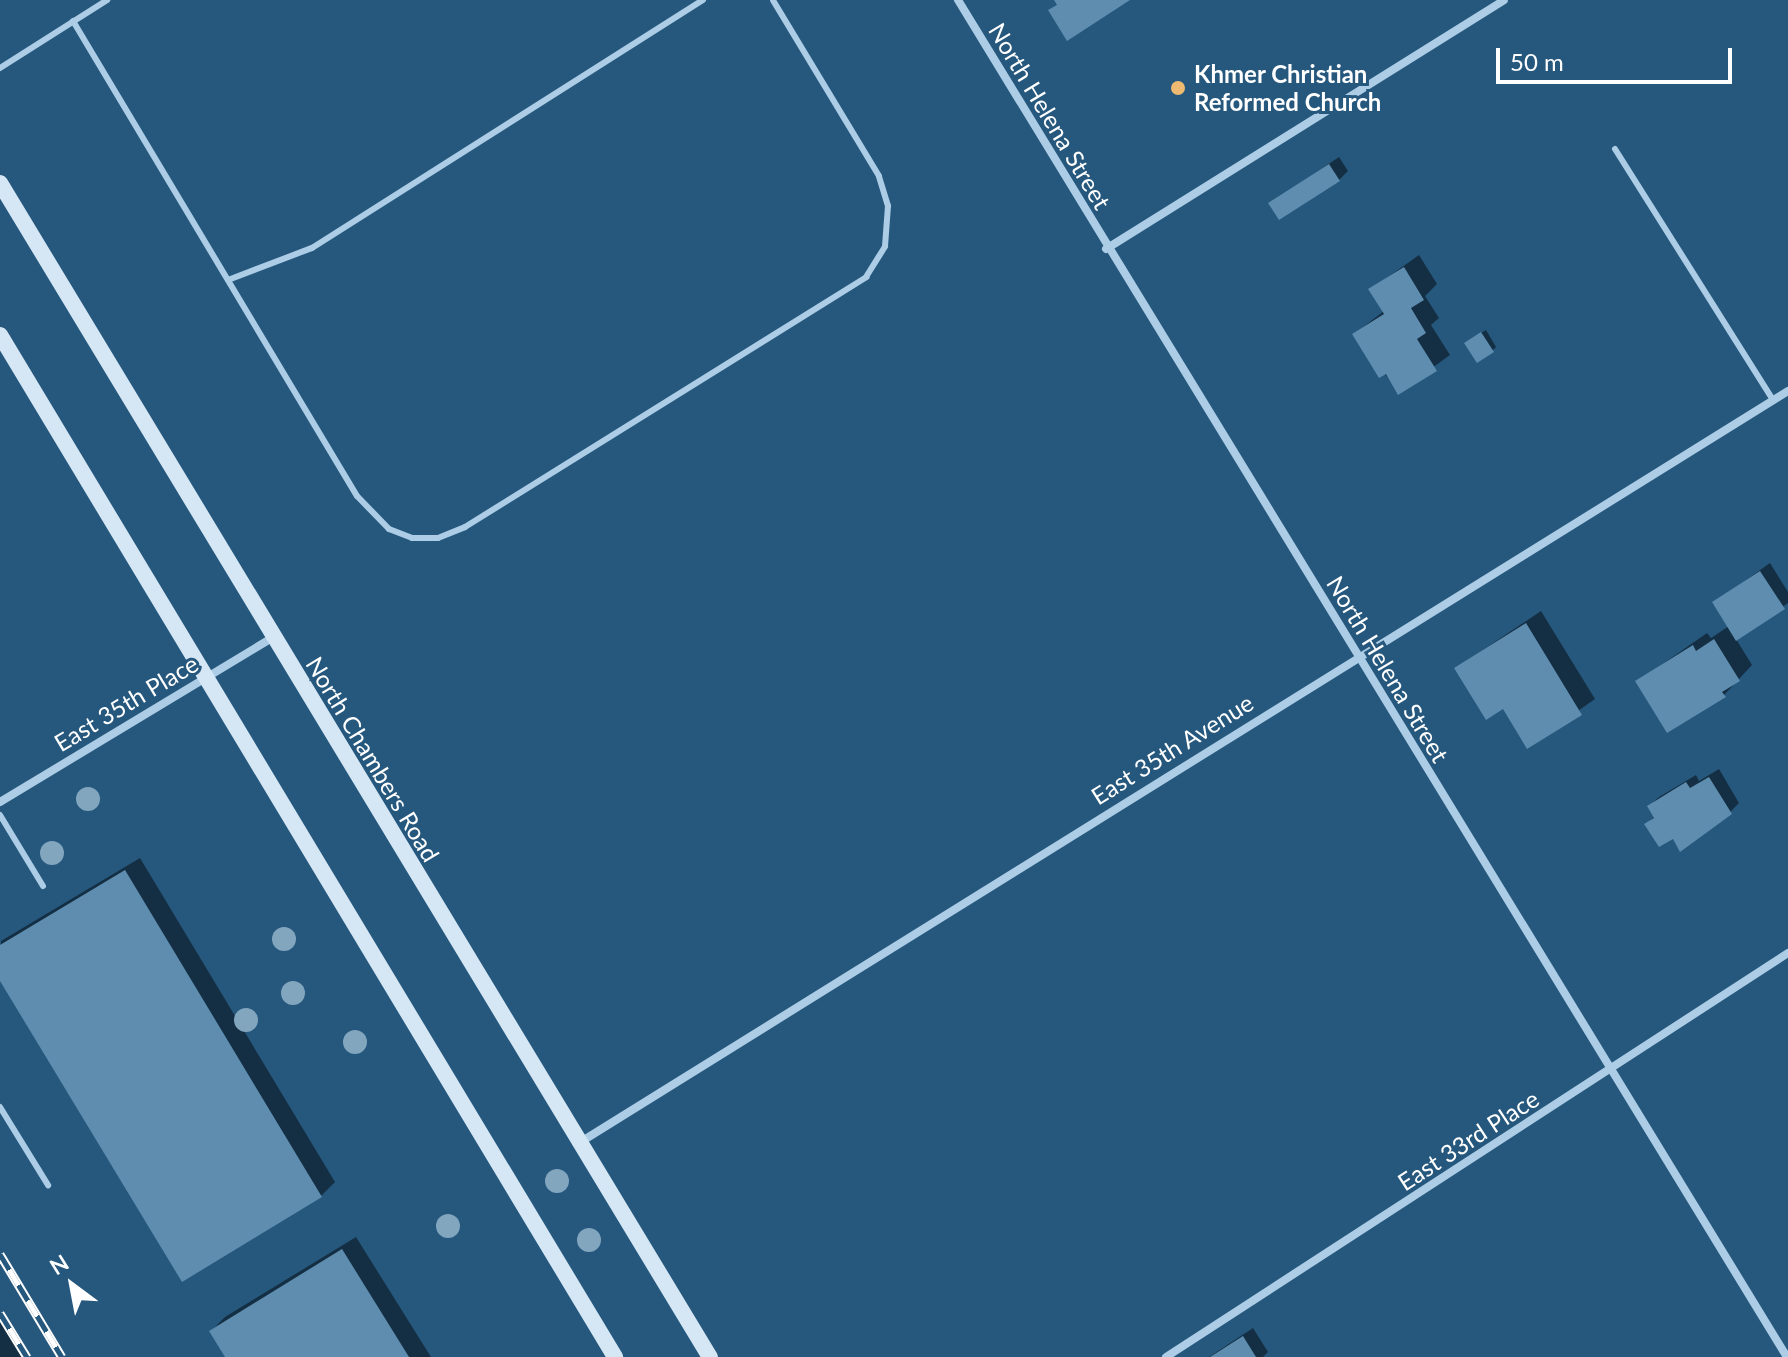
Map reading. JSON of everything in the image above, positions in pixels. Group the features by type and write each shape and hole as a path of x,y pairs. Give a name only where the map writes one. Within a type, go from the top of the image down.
{"main road":[{"name":"North Chambers Road","path":"0,183 272,638 710,1357"},
{"path":"3,347 615,1357"}],"street":[{"name":"North Helena Street","path":"958,0 1106,249 1610,1074 1787,1357"},
{"path":"1106,249 1504,0"},
{"name":"East 35th Avenue","path":"578,1143 1357,656 1788,391"},
{"name":"East 35th Place","path":"0,802 272,638"},
{"name":"East 33rd Place","path":"1166,1357 1610,1074 1788,953"}],"lane":[{"path":"0,68 107,0"},
{"path":"228,280 312,248 703,0"},
{"path":"73,21 357,496 389,529 412,538 438,538 465,527 866,277 885,246 888,206 879,176 773,0"},
{"path":"1615,149 1773,400"},
{"path":"0,815 43,886"},
{"path":"0,1107 48,1185"}],"building":[{"path":"1054,0 1130,0 1067,41 1048,10 1057,5"},
{"path":"1329,164 1340,181 1279,220 1268,203"},
{"path":"1404,267 1424,300 1411,308 1426,333 1417,339 1437,371 1398,395 1386,374 1379,378 1352,334 1384,314 1368,289"},
{"path":"1481,332 1494,352 1477,363 1464,343"},
{"path":"1760,571 1785,609 1736,641 1712,602"},
{"path":"1526,623 1582,715 1527,749 1503,709 1486,720 1454,668"},
{"path":"1714,639 1740,681 1722,692 1726,697 1667,733 1635,681 1693,645 1696,651"},
{"path":"1709,777 1732,814 1680,852 1673,839 1659,847 1644,824 1654,818 1647,806 1686,782 1690,788"},
{"path":"125,870 322,1197 182,1282 0,981 0,945"},
{"path":"342,1249 409,1357 225,1357 209,1331"},
{"path":"1243,1336 1256,1357 1210,1357"}],"railway":[{"path":"0,1254 62,1357"},
{"path":"0,1313 27,1357"}],"place":[{"name":"Khmer Christian Reformed Church","path":"1178,88"}]}
